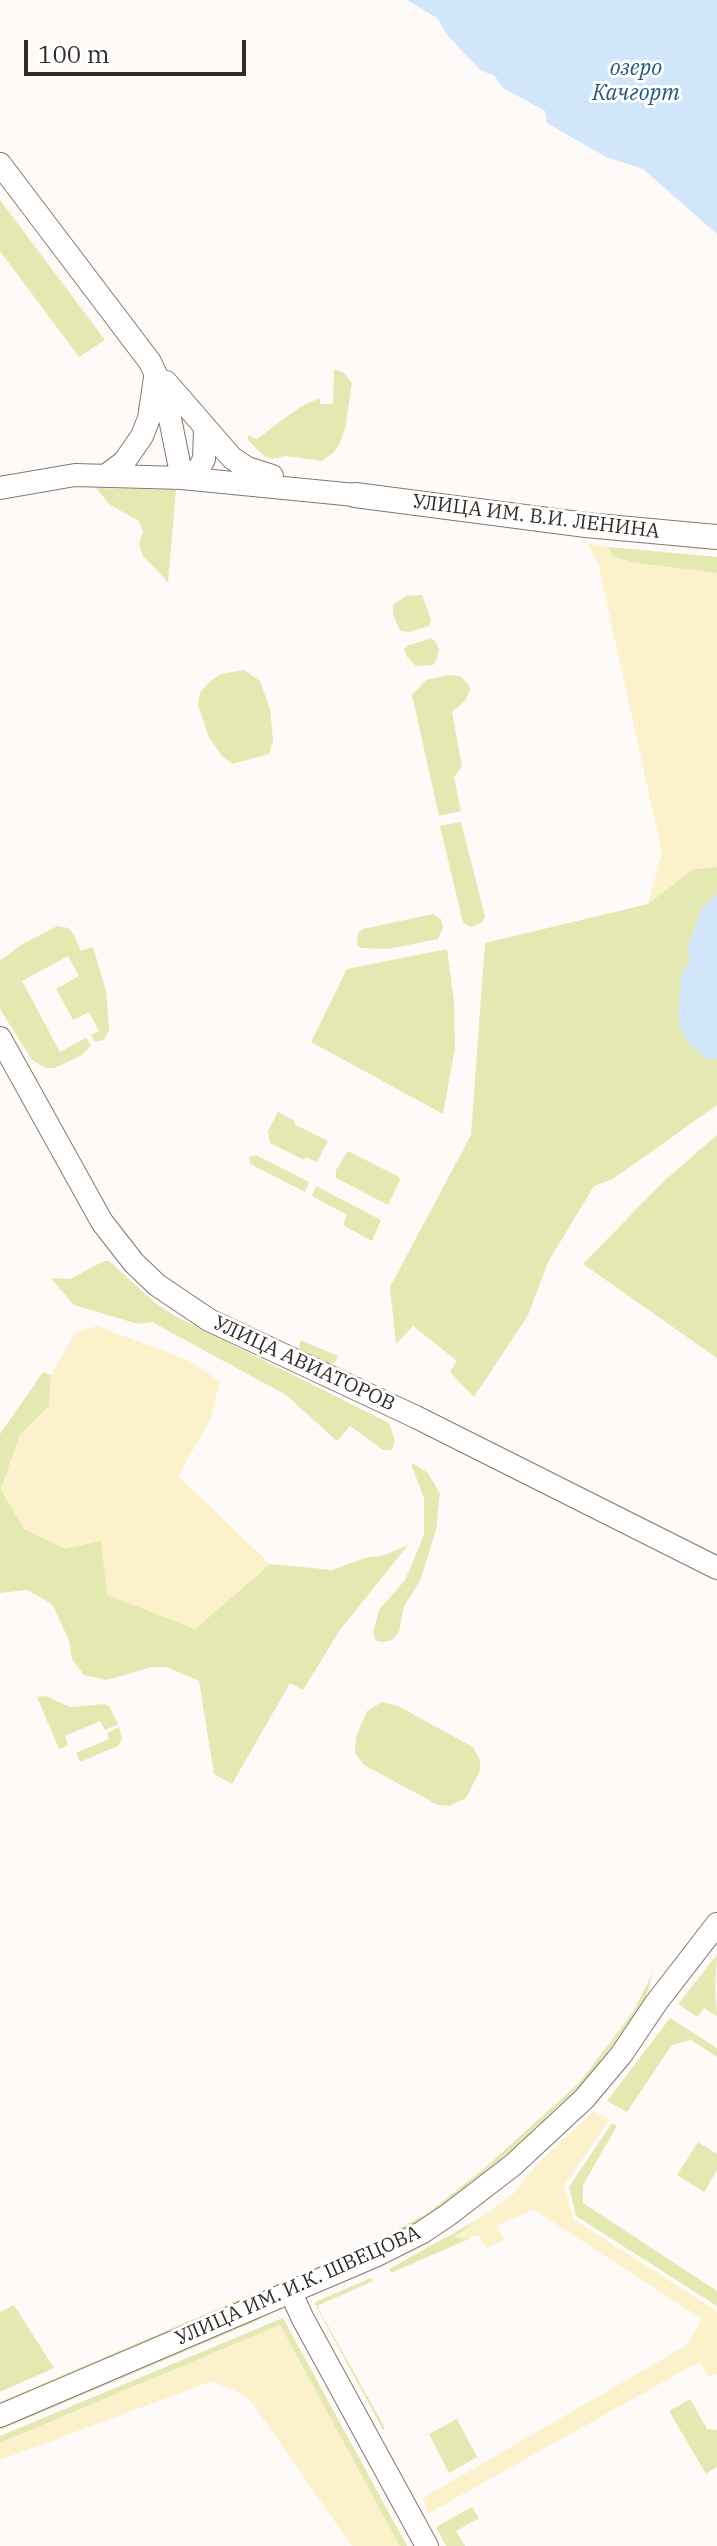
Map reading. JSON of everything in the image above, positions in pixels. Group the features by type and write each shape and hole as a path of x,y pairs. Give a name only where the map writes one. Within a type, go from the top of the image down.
{"main road":[{"path":"0,164 153,368 232,458 247,468 355,495"},
{"path":"105,476 124,462 142,436 151,407 153,368"},
{"path":"153,368 165,394 188,479"},
{"path":"188,479 204,459 205,430"},
{"path":"0,488 58,476 105,476 269,485 355,495"},
{"name":"УЛИЦА ИМ. В.И. ЛЕНИНА","path":"355,495 586,525 717,537"},
{"name":"УЛИЦА АВИАТОРОВ","path":"0,1038 102,1222 134,1263 157,1285 209,1320 416,1417 717,1568"},
{"name":"УЛИЦА ИМ. И.К. ШВЕЦОВА","path":"0,2416 375,2256 421,2233 481,2192 584,2099 621,2055 665,1990 717,1924"},
{"path":"291,2293 427,2546"}],"green space":[{"path":"0,200 105,340 79,357 0,251"},
{"path":"334,369 344,373 352,383 345,429 333,453 322,461 285,456 272,459 263,455 248,440 248,435 257,439 300,407 320,398 320,404 333,404"},
{"path":"96,488 176,490 168,582 143,556 139,544 143,531 139,521 110,505"},
{"path":"608,547 717,557 717,573 635,563 612,556"},
{"path":"422,595 431,619 429,626 410,632 400,631 393,605 406,596"},
{"path":"431,638 439,650 437,659 433,665 416,666 404,650 407,646"},
{"path":"244,670 260,681 270,709 273,740 269,754 232,764 222,756 209,737 198,706 200,693 208,683 221,674"},
{"path":"460,676 470,690 465,701 452,712 462,766 454,777 461,811 439,816 412,695 426,680"},
{"path":"461,822 485,917 481,923 471,927 463,923 440,826"},
{"path":"717,867 717,894 702,908 688,946 690,962 681,1031 692,1047 709,1059 717,1059 717,1105 613,1179 594,1186 548,1262 528,1315 474,1397 450,1372 457,1361 413,1326 396,1344 390,1287 471,1135 485,943 648,904 693,869"},
{"path":"433,914 441,919 443,928 438,939 388,949 357,946 358,933 363,929"},
{"path":"57,926 68,928 81,951 92,947 94,950 106,991 109,1029 104,1040 95,1042 91,1035 99,1031 89,1012 73,1020 56,989 79,976 68,956 22,981 60,1052 86,1038 91,1045 82,1055 55,1068 46,1068 32,1060 0,1009 0,961 21,945"},
{"path":"447,949 454,1002 455,1048 443,1114 311,1042 347,969"},
{"path":"278,1112 328,1141 317,1162 306,1157 304,1160 270,1143 268,1131"},
{"path":"717,1135 717,1358 583,1264 664,1181"},
{"path":"348,1151 401,1178 388,1205 336,1178 336,1170"},
{"path":"256,1155 309,1182 305,1192 250,1164 249,1157"},
{"path":"316,1186 381,1220 372,1241 343,1225 347,1215 312,1196"},
{"path":"109,1261 154,1302 175,1316 389,1423 395,1441 392,1450 383,1450 350,1426 337,1441 286,1395 152,1322 138,1324 74,1305 51,1278 70,1279"},
{"path":"301,1340 338,1356 335,1362 328,1365 303,1353 299,1347"},
{"path":"43,1372 51,1375 49,1406 20,1435 1,1489 24,1529 65,1548 101,1541 195,1629 270,1564 332,1570 408,1545 340,1630 303,1690 290,1683 232,1784 214,1774 199,1681 166,1667 152,1667 107,1680 84,1675 72,1659 69,1640 52,1604 27,1590 0,1593 0,1434"},
{"path":"411,1464 428,1473 440,1494 436,1530 420,1581 404,1606 399,1632 392,1640 376,1641 373,1633 379,1610 405,1580 424,1535 424,1498"},
{"path":"46,1696 70,1707 105,1704 118,1724 105,1730 100,1721 65,1736 68,1746 59,1749 37,1697"},
{"path":"382,1702 398,1706 473,1747 480,1760 480,1771 466,1798 449,1806 438,1805 364,1765 355,1753 356,1737 367,1711"},
{"path":"119,1727 122,1739 118,1746 80,1762 76,1753 109,1739 107,1733"},
{"path":"717,1955 717,2016 704,2008 697,2017 678,2004"},
{"path":"653,1972 646,1997 582,2084 508,2153 431,2215 319,2271 318,2267 369,2245 428,2213 487,2166 579,2083 633,2012"},
{"path":"670,2018 717,2048 717,2057 691,2040 672,2045 627,2112 607,2101"},
{"path":"612,2123 617,2126 583,2185 583,2203 717,2291 717,2306 576,2216 569,2187"},
{"path":"698,2142 717,2154 717,2170 704,2192 677,2175"},
{"path":"486,2215 455,2237 471,2238 391,2273 389,2269"},
{"path":"371,2278 373,2281 317,2306 385,2428 383,2430 315,2304"},
{"path":"252,2294 254,2298 0,2407 0,2402"},
{"path":"14,2305 54,2368 0,2392 0,2312"},
{"path":"283,2318 407,2546 399,2546 280,2325 0,2443 0,2436"},
{"path":"261,2319 0,2430 0,2426"},
{"path":"690,2399 707,2429 717,2430 717,2467 706,2474 669,2411"},
{"path":"457,2419 477,2457 449,2473 429,2434"},
{"path":"472,2507 479,2518 456,2531 465,2546 446,2546 436,2527"}],"sand":[{"path":"587,543 608,547 612,556 635,563 717,573 717,867 693,869 648,904 662,853 598,563"},
{"path":"97,1326 190,1361 220,1382 210,1420 178,1476 270,1564 195,1629 107,1595 101,1541 65,1549 24,1529 1,1489 20,1435 49,1406 51,1375 76,1332"},
{"path":"594,2111 609,2120 564,2186 573,2219 717,2311 717,2374 709,2376 699,2362 429,2513 423,2498 687,2345 702,2319 533,2209 497,2226 504,2240 486,2248 479,2235 464,2239 454,2237 515,2192 539,2162"},
{"path":"280,2325 400,2546 352,2546 248,2397 212,2381 0,2460 0,2443"}],"water":[{"name":"озеро Качгорт","path":"407,0 717,0 717,234 643,169 606,157 547,123 545,111 503,88 494,75 481,71 448,36 437,18"},
{"path":"717,894 717,1059 709,1060 692,1047 681,1032 678,1010 682,971 690,962 688,946 702,908"}]}
